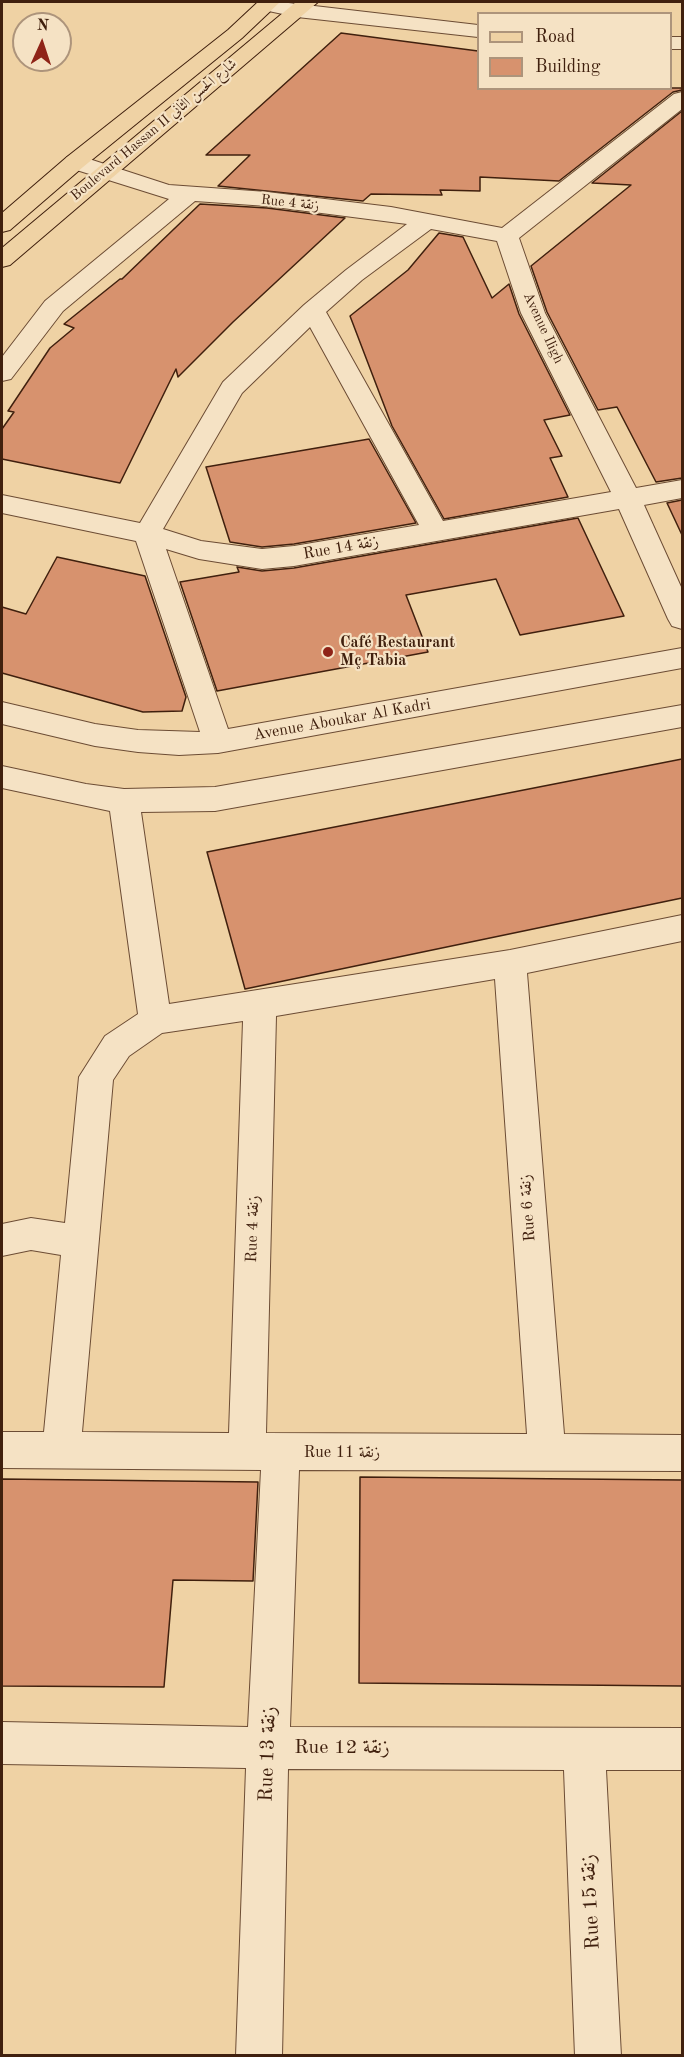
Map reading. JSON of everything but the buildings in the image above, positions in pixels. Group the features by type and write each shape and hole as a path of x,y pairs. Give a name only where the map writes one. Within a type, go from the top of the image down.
{"main road":[{"name":"Boulevard Hassan II شارع الحسن الثاني","path":"2,225 75,162 235,34 268,3"},
{"name":"Boulevard Hassan II شارع الحسن الثاني","path":"2,260 303,6"}],"street":[{"path":"268,3 477,31"},
{"path":"507,236 682,99"},
{"name":"Rue 4 زنقة","path":"75,162 167,192 267,199 427,220 507,236"},
{"path":"2,373 54,306 188,195"},
{"path":"218,742 147,534 232,388 313,310 354,275 427,220"},
{"name":"Avenue Iligh","path":"507,236 533,313 628,499 682,619"},
{"path":"313,310 436,532"},
{"name":"Rue 14 زنقة","path":"2,504 147,534 199,550 262,559 294,556 682,489"},
{"name":"Avenue Aboukar Al Kadri","path":"2,713 95,735 138,741 179,744 218,742 682,658"},
{"path":"6,784 124,801 215,799 682,716"},
{"path":"124,801 155,1020"},
{"path":"61,1450 96,1077 117,1046 155,1020 260,1005 510,963 682,928"},
{"name":"Rue 6 زنقة","path":"510,963 547,1453"},
{"name":"Rue 4 زنقة","path":"260,1005 264,1452"},
{"path":"2,1240 31,1234 81,1242"},
{"name":"Rue 11 زنقة","path":"2,1450 682,1453"},
{"name":"Rue 13 زنقة","path":"259,2055 268,1748 264,1452"},
{"name":"Rue 12 زنقة","path":"2,1743 268,1748 682,1749"},
{"name":"Rue 15 زنقة","path":"584,1748 598,2055"}],"place":[{"name":"Café Restaurant Mç Tabia","path":"328,652"}]}
